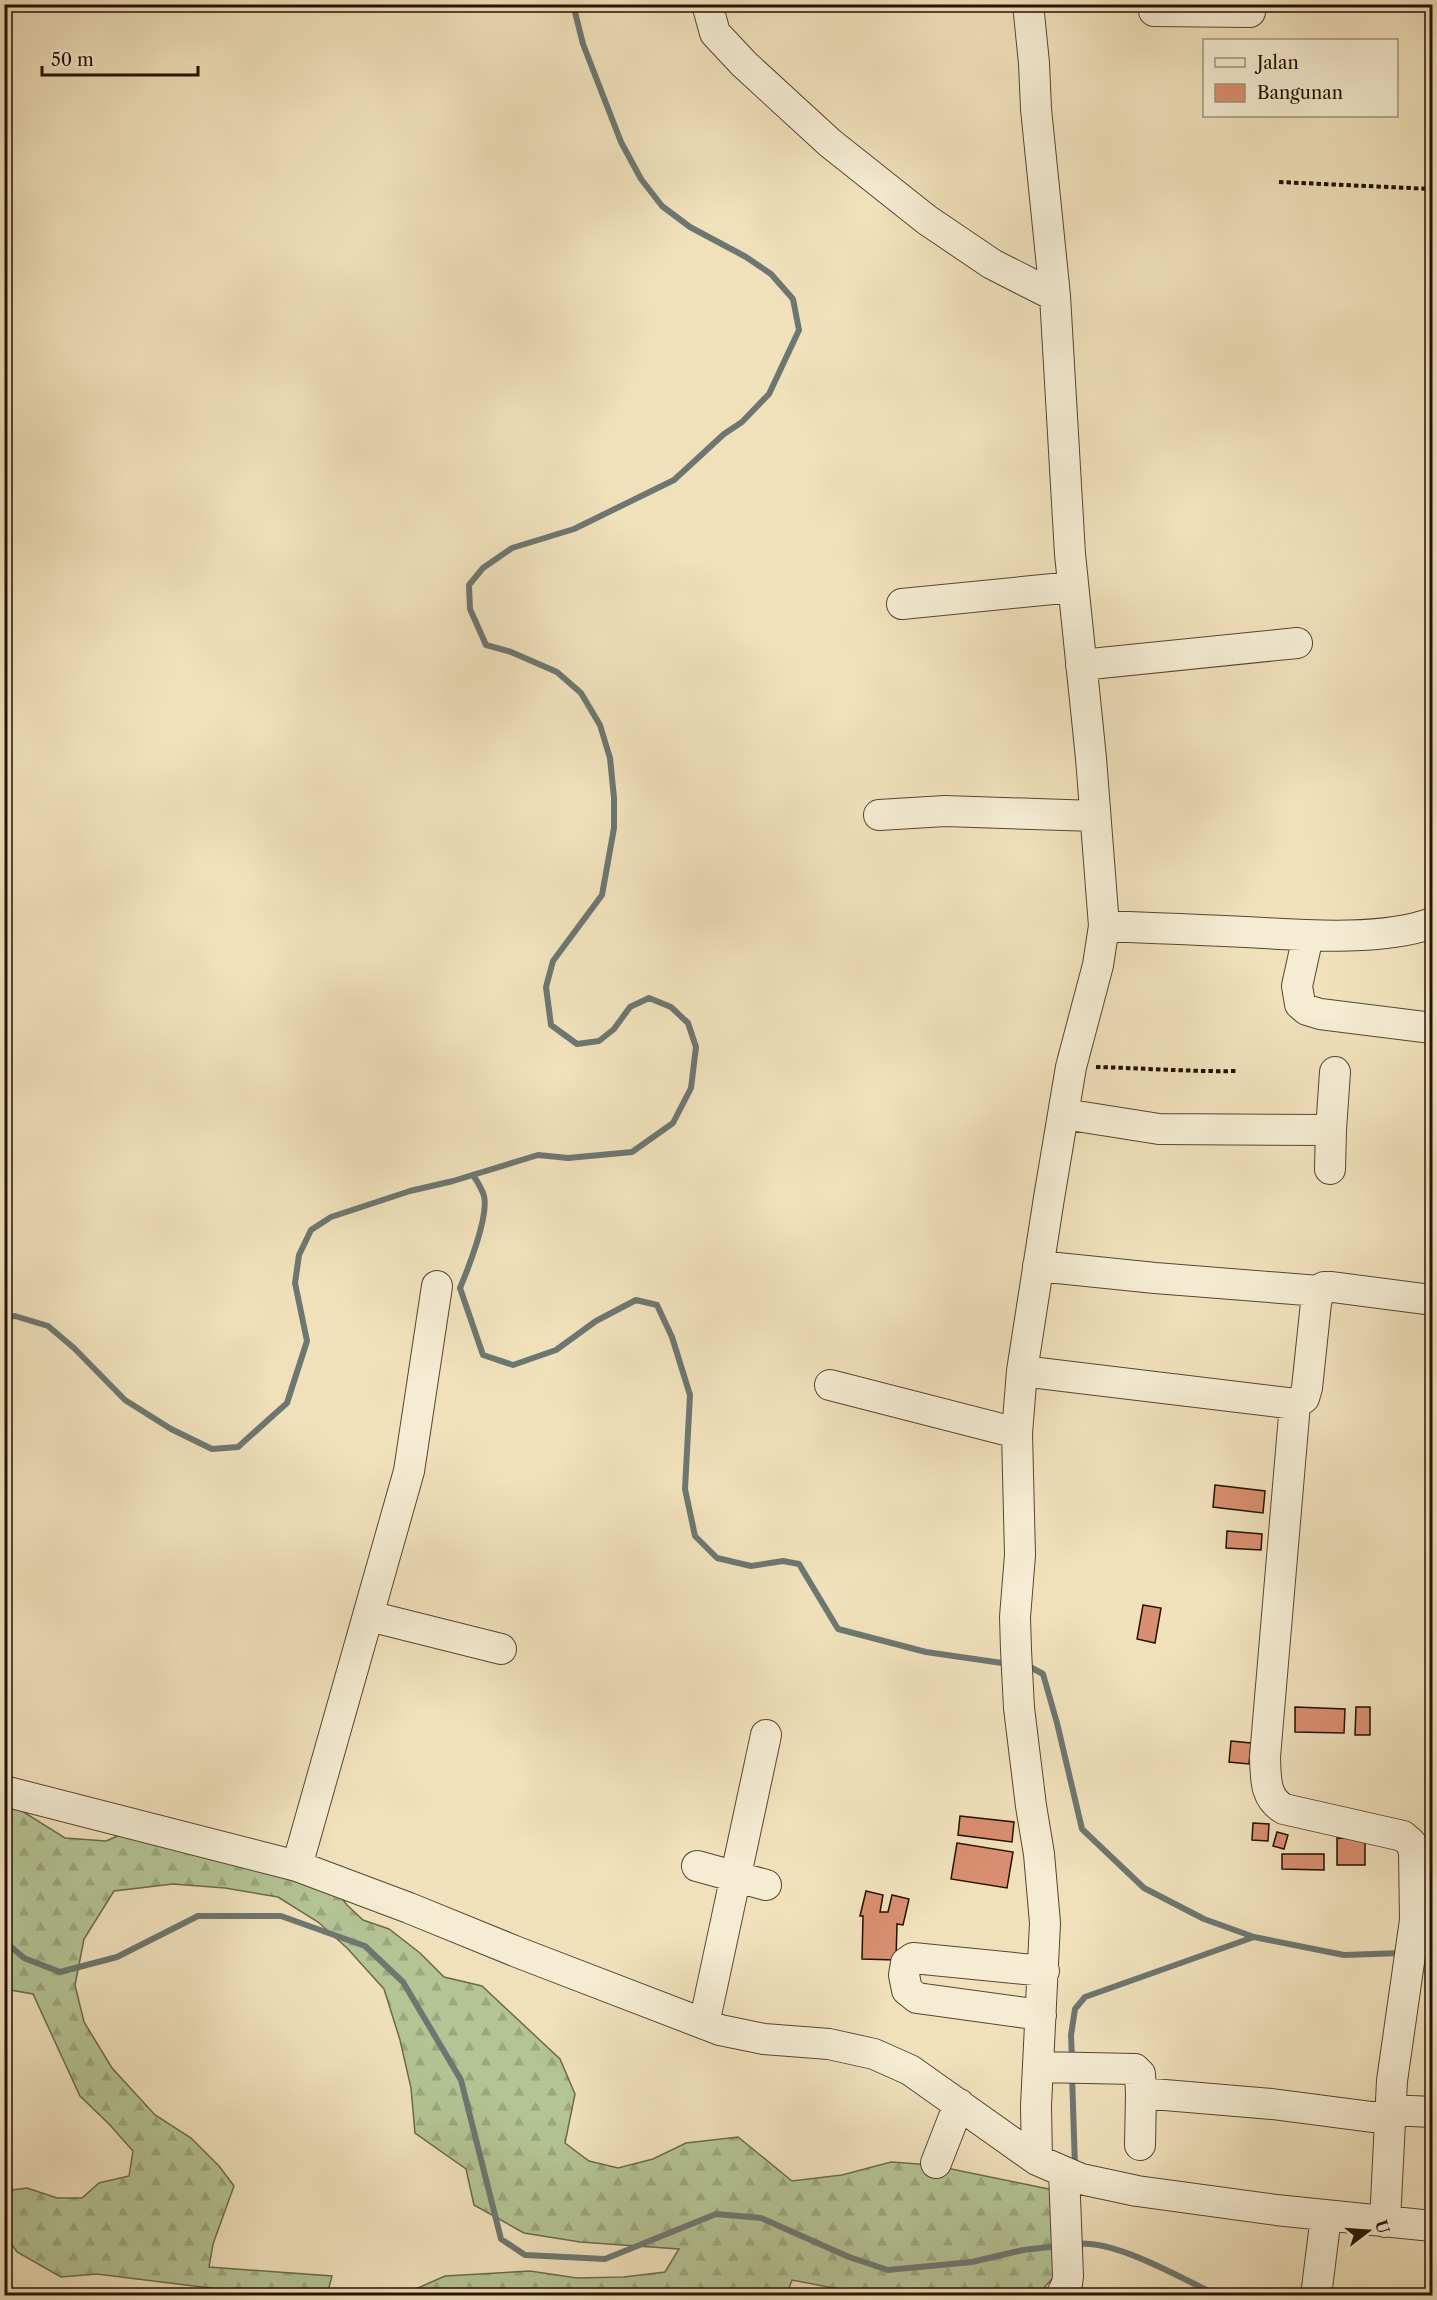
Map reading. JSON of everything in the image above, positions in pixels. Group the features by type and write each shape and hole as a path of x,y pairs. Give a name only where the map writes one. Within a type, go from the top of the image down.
{"street":[{"path":"707,4 715,33 744,64 830,143 927,220 983,258 1055,296"},
{"path":"1028,4 1055,296 1073,587 1091,758 1104,926 1098,965 1071,1067 1022,1371 1017,1433 1020,1556 1015,1617 1019,1708 1044,1894 1044,1971 1041,2015 1061,2067 1037,2160"},
{"path":"1154,4 1154,11 1239,12 1250,12 1251,4"},
{"path":"902,604 1073,587"},
{"path":"1081,665 1298,643"},
{"path":"879,815 945,811 1095,816"},
{"path":"1104,926 1308,936 1366,934 1421,927 1432,922"},
{"path":"1308,936 1297,986 1300,1004 1307,1010 1320,1014 1432,1028"},
{"path":"1330,1169 1335,1072"},
{"path":"1064,1114 1159,1129 1331,1130"},
{"path":"1038,1266 1155,1278 1319,1290 1332,1287 1432,1300"},
{"path":"297,1866 409,1471 437,1286"},
{"path":"1022,1371 1295,1404 1302,1400 1307,1388 1319,1290"},
{"path":"830,1385 1017,1433"},
{"path":"1295,1404 1265,1757 1268,1790 1277,1806 1292,1812 1403,1836 1411,1843 1414,1852 1415,1920 1390,2110 1386,2222"},
{"path":"369,1616 501,1649"},
{"path":"705,2024 766,1735"},
{"path":"4,1791 297,1866 720,2030 765,2039 829,2044 874,2054 910,2070 1037,2160 1072,2175 1131,2190 1326,2216 1432,2226"},
{"path":"697,1866 766,1885"},
{"path":"1041,2015 917,1998 907,1990 904,1975 906,1963 913,1958 1044,1971"},
{"path":"1061,2067 1138,2069 1141,2093 1140,2145"},
{"path":"1141,2093 1272,2104 1372,2117 1384,2116 1390,2110 1432,2112"},
{"path":"936,2163 959,2104"},
{"path":"1064,2286 1072,2175"},
{"path":"1316,2295 1326,2216"}],"path":[{"path":"1279,182 1432,189"},
{"path":"1071,1067 1173,1068 1199,1072 1238,1071"}],"green space":[{"path":"4,1789 17,1808 65,1838 106,1841 150,1822 325,1877 347,1905 363,1920 389,1929 420,1953 444,1977 482,1986 560,2059 575,2094 565,2143 589,2161 618,2168 653,2159 686,2143 738,2137 792,2181 842,2175 891,2162 932,2165 1058,2191 1072,2258 1037,2295 870,2295 792,2280 786,2296 402,2295 445,2276 530,2271 577,2278 624,2277 665,2272 679,2249 580,2242 524,2233 474,2205 466,2169 415,2133 411,2088 400,2040 384,1989 347,1948 318,1922 278,1897 225,1888 173,1884 114,1891 84,1939 75,1985 84,2022 112,2068 155,2115 191,2138 219,2166 234,2186 213,2244 209,2267 332,2276 327,2295 218,2289 97,2274 61,2277 17,2252 5,2235 5,2191 27,2188 57,2198 82,2198 99,2183 129,2176 133,2151 80,2096 33,1994 5,1989"}],"building":[{"path":"1215,1485 1265,1491 1263,1513 1213,1507"},
{"path":"1227,1531 1262,1534 1261,1550 1226,1548"},
{"path":"1143,1605 1161,1608 1155,1643 1137,1639"},
{"path":"1295,1707 1345,1709 1344,1733 1295,1732"},
{"path":"1356,1707 1370,1707 1370,1735 1355,1735"},
{"path":"1231,1741 1251,1743 1249,1764 1229,1762"},
{"path":"960,1816 1014,1822 1012,1842 958,1835"},
{"path":"1253,1823 1269,1824 1268,1841 1252,1840"},
{"path":"1277,1832 1288,1835 1284,1849 1273,1846"},
{"path":"1337,1838 1365,1839 1365,1865 1337,1865"},
{"path":"957,1843 1013,1852 1007,1888 951,1879"},
{"path":"1282,1854 1324,1854 1324,1870 1282,1869"},
{"path":"866,1891 883,1895 880,1912 888,1912 892,1895 909,1899 903,1925 897,1924 896,1960 862,1959 863,1916 860,1916"}],"waterway":[{"path":"4,1317 15,1316 48,1326 74,1348 125,1400 171,1429 212,1449 238,1447 287,1403 307,1341 295,1283 299,1255 311,1230 331,1217 410,1191 453,1181 538,1155 568,1158 632,1152 673,1123 691,1088 696,1047 688,1023 671,1007 649,998 630,1007 614,1029 599,1041 577,1044 551,1025 546,987 553,961 602,895 614,828 610,758 600,725 581,693 557,672 511,652 486,645 470,609 469,585 483,568 512,548 574,529 674,480 724,434 742,422 769,394 799,330 793,299 771,274 746,257 690,227 662,206 641,179 621,142 583,44 573,4"},
{"path":"473,1175 481,1188 485,1205 477,1242 460,1288 483,1355 513,1365 556,1350 596,1321 636,1300 657,1305 672,1337 690,1395 685,1489 695,1536 717,1558 751,1566 783,1561 799,1564 838,1629 926,1652 1009,1664"},
{"path":"1025,1667 1043,1674 1082,1829 1144,1888 1204,1919 1254,1937 1344,1955 1402,1953"},
{"path":"4,1941 24,1958 60,1972 117,1957 198,1916 281,1916 365,1946 403,1982 461,2080 501,2239 525,2255 605,2259 716,2214 761,2218 849,2257 888,2270 972,2262 1023,2250 1058,2246"},
{"path":"1072,2059 1071,2035 1075,2009 1085,1997 1254,1937"},
{"path":"1418,1952 1432,1951"},
{"path":"1072,2075 1075,2167"},
{"path":"1074,2244 1109,2247 1148,2261 1219,2296"}]}
